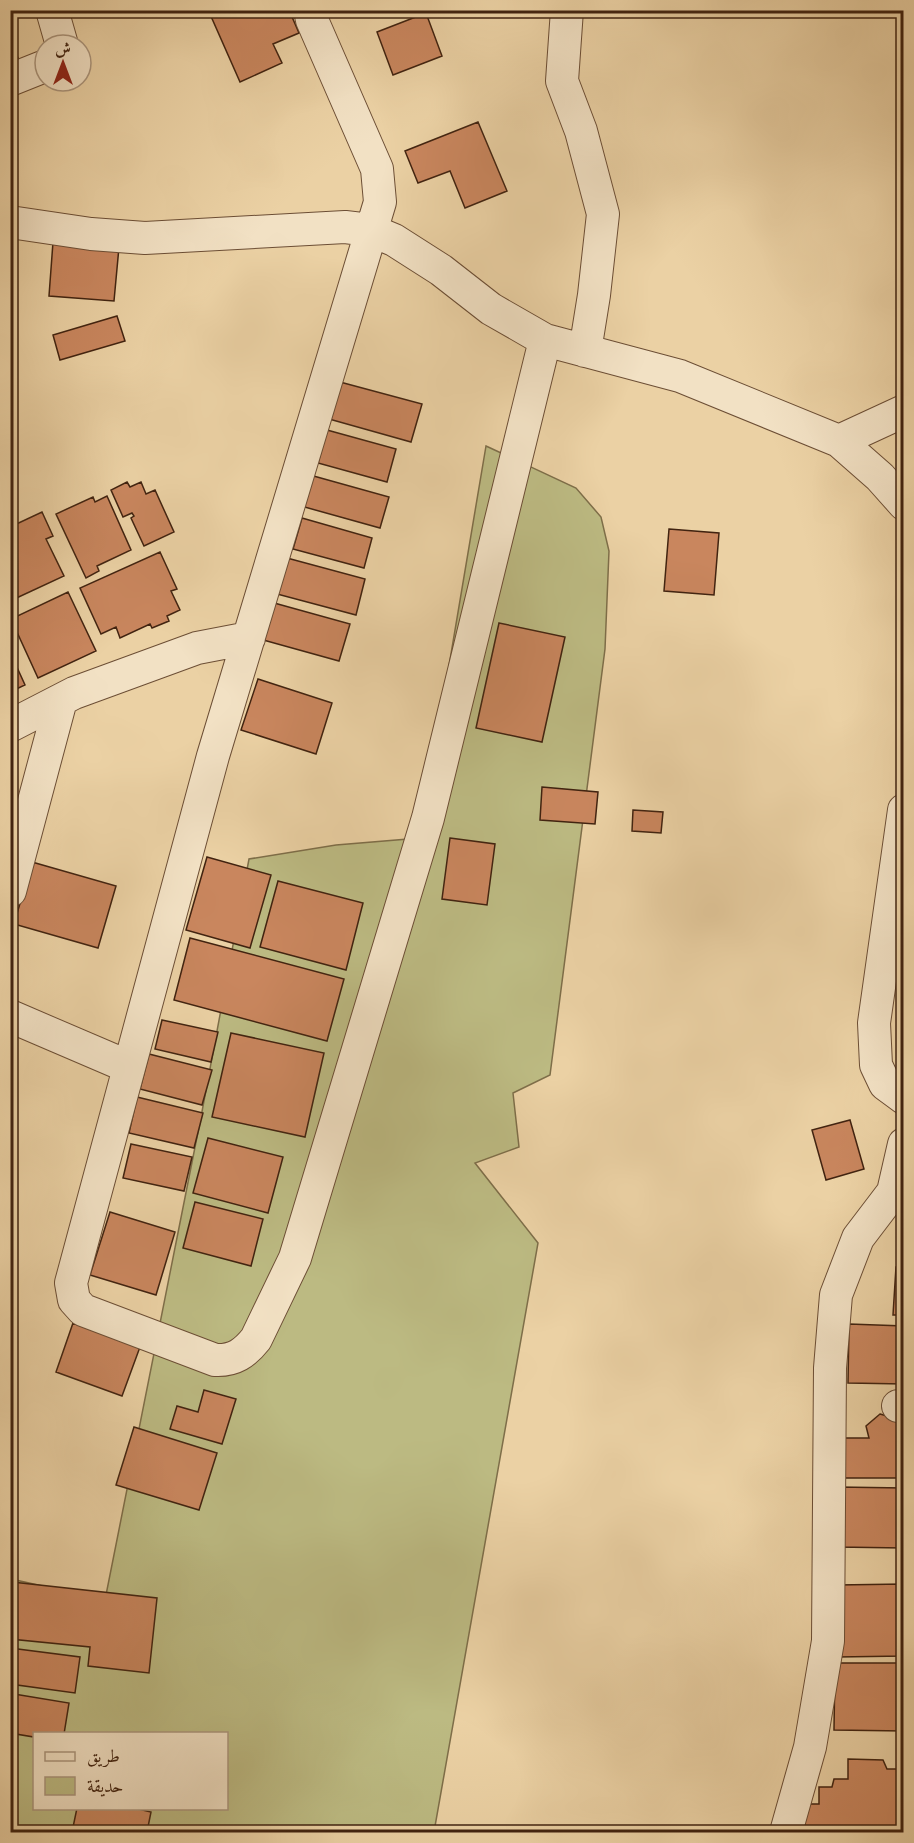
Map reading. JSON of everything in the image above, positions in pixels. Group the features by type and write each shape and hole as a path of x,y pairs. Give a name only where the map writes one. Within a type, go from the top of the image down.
{"street":[{"path":"52,10 59,33"},
{"path":"310,10 312,20 377,169 380,202 213,756 129,1067 72,1283 74,1300 82,1310 216,1360 226,1360 238,1356 256,1339 295,1258 421,841 545,340"},
{"path":"567,10 562,81 580,131 603,214 585,351"},
{"path":"10,80 33,71"},
{"path":"10,222 91,234 145,238 345,226 370,230 394,240 441,270 491,309 545,340 680,376 839,441 880,477 903,504"},
{"path":"839,441 903,411"},
{"path":"10,726 74,693 197,648 249,638"},
{"path":"10,891 61,700"},
{"path":"903,810 898,873 874,1023 876,1065 885,1084 903,1098"},
{"path":"10,1016 129,1067"},
{"path":"786,1833 810,1747 828,1641 830,1368 836,1295 858,1238 893,1192 903,1144"}],"green space":[{"path":"486,446 576,488 601,517 609,551 605,649 550,1075 513,1093 519,1147 475,1163 538,1243 434,1832 11,1832 11,1579 105,1600 201,1117 249,859 336,845 420,838"}],"building":[{"path":"218,10 289,10 299,33 273,44 282,63 240,82 210,14"},
{"path":"426,13 442,56 393,75 377,32"},
{"path":"10,40 18,58 10,62"},
{"path":"478,122 507,191 465,208 450,171 418,183 405,151"},
{"path":"53,242 119,247 114,301 49,296"},
{"path":"117,316 125,341 60,360 53,335"},
{"path":"340,382 422,404 411,442 329,419"},
{"path":"327,430 396,449 387,482 318,463"},
{"path":"310,475 389,497 380,528 301,506"},
{"path":"127,482 130,487 141,482 146,494 155,490 174,532 144,546 131,518 134,516 132,513 123,517 111,490"},
{"path":"107,496 131,550 97,566 99,571 86,578 56,514 93,497 95,502"},
{"path":"42,512 53,536 46,539 64,576 10,601 10,527"},
{"path":"302,518 372,538 364,568 293,549"},
{"path":"669,529 719,533 714,595 664,591"},
{"path":"160,552 177,589 171,591 180,610 167,616 169,621 152,628 150,624 120,638 116,627 101,634 80,588"},
{"path":"287,558 365,579 356,615 277,594"},
{"path":"68,592 96,651 38,678 11,619"},
{"path":"267,601 350,624 339,661 256,638"},
{"path":"499,623 565,637 542,742 476,728"},
{"path":"10,652 25,685 10,692"},
{"path":"258,679 332,703 316,754 241,730"},
{"path":"542,787 598,792 595,824 540,820"},
{"path":"633,810 663,812 661,833 632,831"},
{"path":"450,838 495,844 487,905 442,899"},
{"path":"207,857 271,875 250,948 186,930"},
{"path":"32,862 116,886 98,948 14,924"},
{"path":"278,881 363,903 346,970 260,947"},
{"path":"904,930 904,984 889,963 897,931"},
{"path":"190,938 344,979 327,1041 174,1000"},
{"path":"162,1020 218,1032 211,1062 155,1049"},
{"path":"231,1033 324,1053 305,1137 212,1117"},
{"path":"149,1054 212,1070 202,1105 140,1089"},
{"path":"137,1097 203,1113 194,1148 129,1133"},
{"path":"850,1120 864,1169 826,1180 812,1130"},
{"path":"208,1138 283,1157 268,1213 193,1193"},
{"path":"131,1144 192,1157 184,1191 123,1178"},
{"path":"195,1202 263,1219 251,1266 183,1248"},
{"path":"110,1212 175,1232 156,1295 90,1275"},
{"path":"896,1267 904,1267 904,1315 893,1315"},
{"path":"73,1323 140,1347 122,1396 56,1372"},
{"path":"849,1324 904,1326 904,1384 848,1383"},
{"path":"204,1390 236,1399 222,1444 170,1429 177,1406 198,1412"},
{"path":"880,1414 894,1418 904,1426 900,1438 904,1446 904,1478 839,1478 839,1438 869,1438 866,1426"},
{"path":"134,1427 217,1453 199,1510 116,1485"},
{"path":"837,1487 904,1488 904,1548 836,1547"},
{"path":"12,1582 157,1598 149,1673 88,1666 90,1647 10,1639"},
{"path":"904,1584 904,1656 837,1657 837,1585"},
{"path":"10,1648 80,1657 75,1693 10,1684"},
{"path":"835,1663 904,1663 904,1731 834,1730"},
{"path":"14,1694 69,1703 64,1732 33,1732 33,1737 10,1733 10,1714"},
{"path":"848,1759 883,1760 887,1769 904,1769 904,1832 800,1831 801,1804 819,1804 819,1787 832,1787 834,1779 848,1779"},
{"path":"77,1810 151,1812 147,1832 72,1832"}]}
